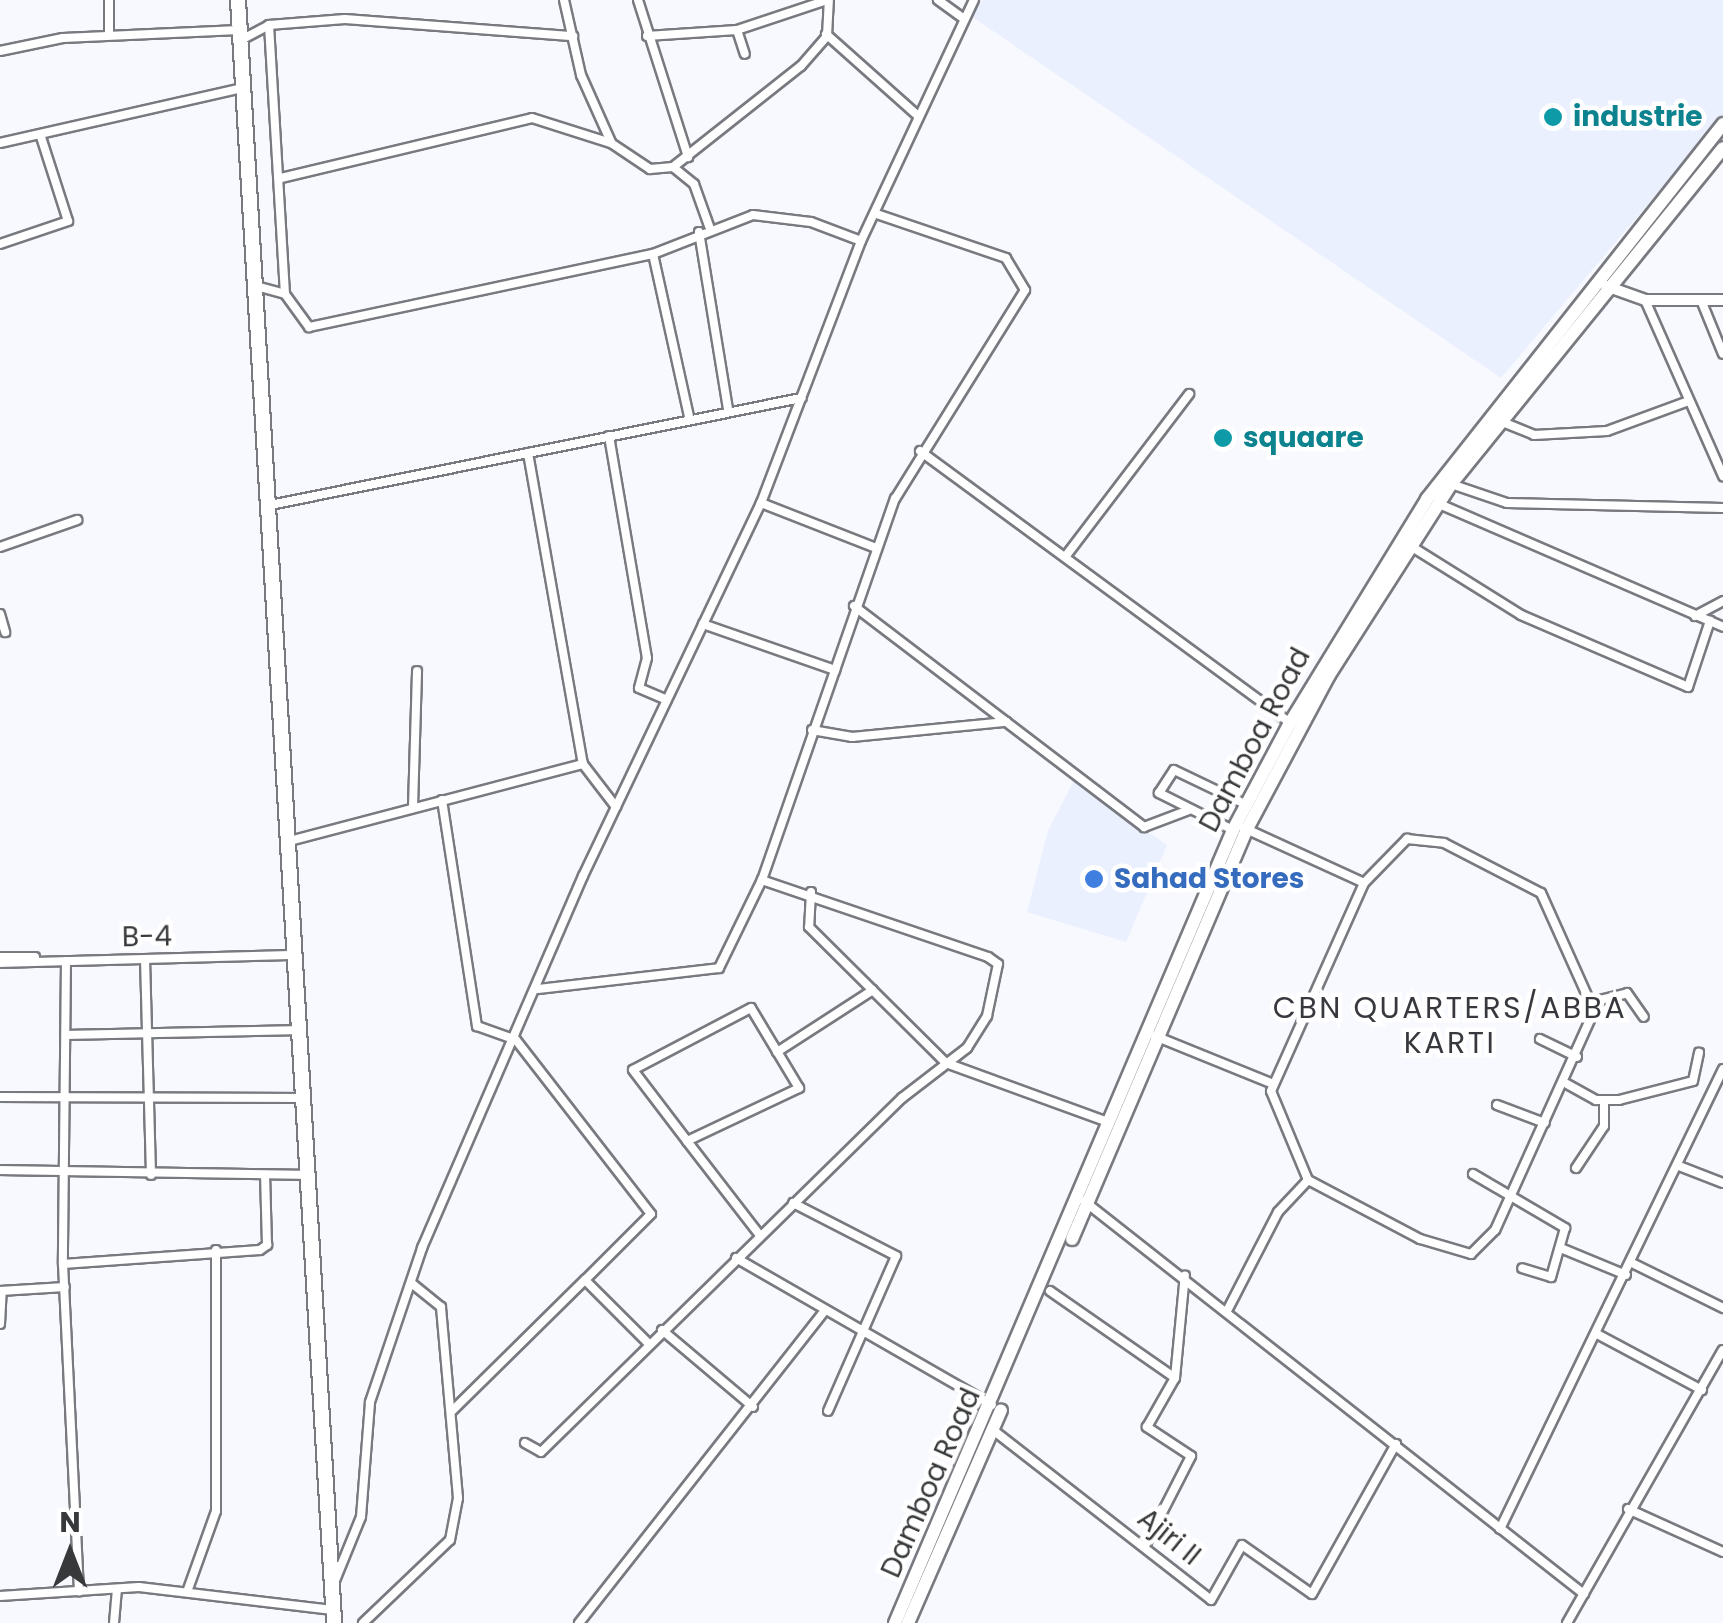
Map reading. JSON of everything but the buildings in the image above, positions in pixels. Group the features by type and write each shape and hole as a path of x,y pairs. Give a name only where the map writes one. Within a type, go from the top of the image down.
{"highway":[{"path":"238,0 334,1616"}],"main road":[{"name":"Damboa Road","path":"1675,198 1723,124"},
{"name":"Damboa Road","path":"908,1623 1247,805 1290,723 1427,499 1675,198 1723,148"},
{"name":"Damboa Road","path":"1238,828 1409,545 1603,284"},
{"name":"Damboa Road","path":"997,1407 1050,1291 1084,1202 1108,1122 1152,1034"},
{"name":"Damboa Road","path":"895,1623 989,1427"}],"street":[{"path":"109,0 109,34"},
{"path":"564,0 611,144"},
{"path":"638,0 688,157"},
{"path":"282,178 505,121 532,118 611,144 650,169 672,166 688,157 826,34 828,0 768,27 647,36"},
{"path":"938,0 961,17"},
{"path":"333,1586 358,1532 370,1402 410,1283 616,806 761,503 861,240 961,17 974,0"},
{"path":"0,51 109,34 241,35 269,25 345,19 466,35 573,36"},
{"path":"269,25 282,178 285,294 309,327 344,323 653,254 709,226 780,214 861,240"},
{"path":"737,30 745,54"},
{"path":"826,34 918,116"},
{"path":"0,143 242,88"},
{"path":"0,244 68,221 40,134"},
{"path":"672,166 694,184 709,226"},
{"path":"538,989 719,968 762,880 876,548 920,451 1025,278 1006,258 874,213"},
{"path":"700,232 728,410"},
{"path":"653,254 689,417"},
{"path":"1603,284 1645,300 1723,300"},
{"path":"256,286 285,294"},
{"path":"1645,300 1723,476"},
{"path":"1701,300 1723,354"},
{"path":"1065,557 1189,394"},
{"path":"270,505 689,417 800,398"},
{"path":"1500,422 1534,434 1607,432 1689,401"},
{"path":"609,436 648,658 639,688 668,700"},
{"path":"920,451 1290,723"},
{"path":"528,453 583,764 616,806"},
{"path":"1451,484 1507,504 1723,508"},
{"path":"761,503 876,548"},
{"path":"1438,503 1552,546 1723,627"},
{"path":"0,548 76,520"},
{"path":"1409,545 1521,616 1688,687 1710,622"},
{"path":"1695,616 1723,600"},
{"path":"854,606 1144,827 1189,810"},
{"path":"0,614 5,632"},
{"path":"703,624 835,670"},
{"path":"414,807 417,671"},
{"path":"812,730 852,736 1006,722"},
{"path":"289,841 583,764"},
{"path":"1247,805 1174,770 1158,796 1364,882"},
{"path":"442,800 477,1026 516,1040 651,1214 452,1411"},
{"path":"1424,838 1524,882 1558,914 1592,1002 1567,1084 1495,1230 1470,1254 1420,1239 1308,1180 1272,1084 1364,882 1390,848 1424,838"},
{"path":"585,1280 647,1344 984,1022 998,964 811,892 762,880"},
{"path":"811,892 809,927 946,1062 1108,1122"},
{"name":"B-4","path":"0,960 296,955"},
{"path":"0,960 141,959 149,1035 151,1174"},
{"path":"66,961 63,1264 79,1592"},
{"path":"777,1052 873,990"},
{"path":"1592,1002 1627,993 1644,1017"},
{"path":"687,1141 800,1088 752,1008 634,1070 687,1141 759,1234"},
{"path":"68,1035 300,1030"},
{"path":"1152,1034 1272,1084"},
{"path":"1540,1039 1577,1057"},
{"path":"1567,1084 1604,1102 1693,1081 1699,1054"},
{"path":"1500,1529 1723,1069"},
{"path":"0,1097 64,1102 304,1098"},
{"path":"1576,1168 1604,1126 1604,1102"},
{"path":"1497,1104 1545,1123"},
{"path":"1679,1166 1723,1183"},
{"path":"0,1170 308,1175"},
{"path":"1472,1174 1557,1218 1563,1249 1551,1277 1522,1268"},
{"path":"63,1264 267,1245 265,1175"},
{"path":"1228,1308 1278,1212 1308,1180"},
{"path":"1084,1202 1228,1308 1584,1594"},
{"path":"793,1203 896,1256 857,1331 828,1411"},
{"path":"1563,1249 1626,1275"},
{"path":"188,1592 216,1511 216,1250"},
{"path":"736,1258 857,1331 997,1407"},
{"path":"1632,1263 1723,1308"},
{"path":"1145,1546 1192,1456 1147,1426 1175,1378 1185,1276"},
{"path":"363,1623 450,1540 452,1411 441,1307 410,1283"},
{"path":"0,1324 1,1291 65,1286"},
{"path":"1050,1291 1175,1378"},
{"path":"578,1623 753,1407 824,1312"},
{"path":"662,1329 753,1407"},
{"path":"525,1442 541,1452 662,1329"},
{"path":"1596,1334 1702,1390"},
{"path":"1567,1623 1628,1508 1723,1350"},
{"name":"Ajiri II","path":"989,1427 1210,1600 1242,1544 1312,1594 1396,1444"},
{"path":"1628,1508 1723,1552"},
{"path":"114,1623 117,1589"},
{"path":"0,1596 117,1589 188,1592 334,1616"}],"shaded area":[{"path":"983,0 1723,0 1723,115 1501,378 971,16"},
{"name":"Sahad Stores","path":"1074,780 1167,845 1126,942 1027,912 1048,831"}],"place":[{"name":"industrie","path":"1553,117"},
{"name":"squaare","path":"1223,438"},
{"name":"Sahad Stores","path":"1094,879"}],"district":[{"name":"CBN QUARTERS/ABBA KARTI","path":"1450,1025"}]}
